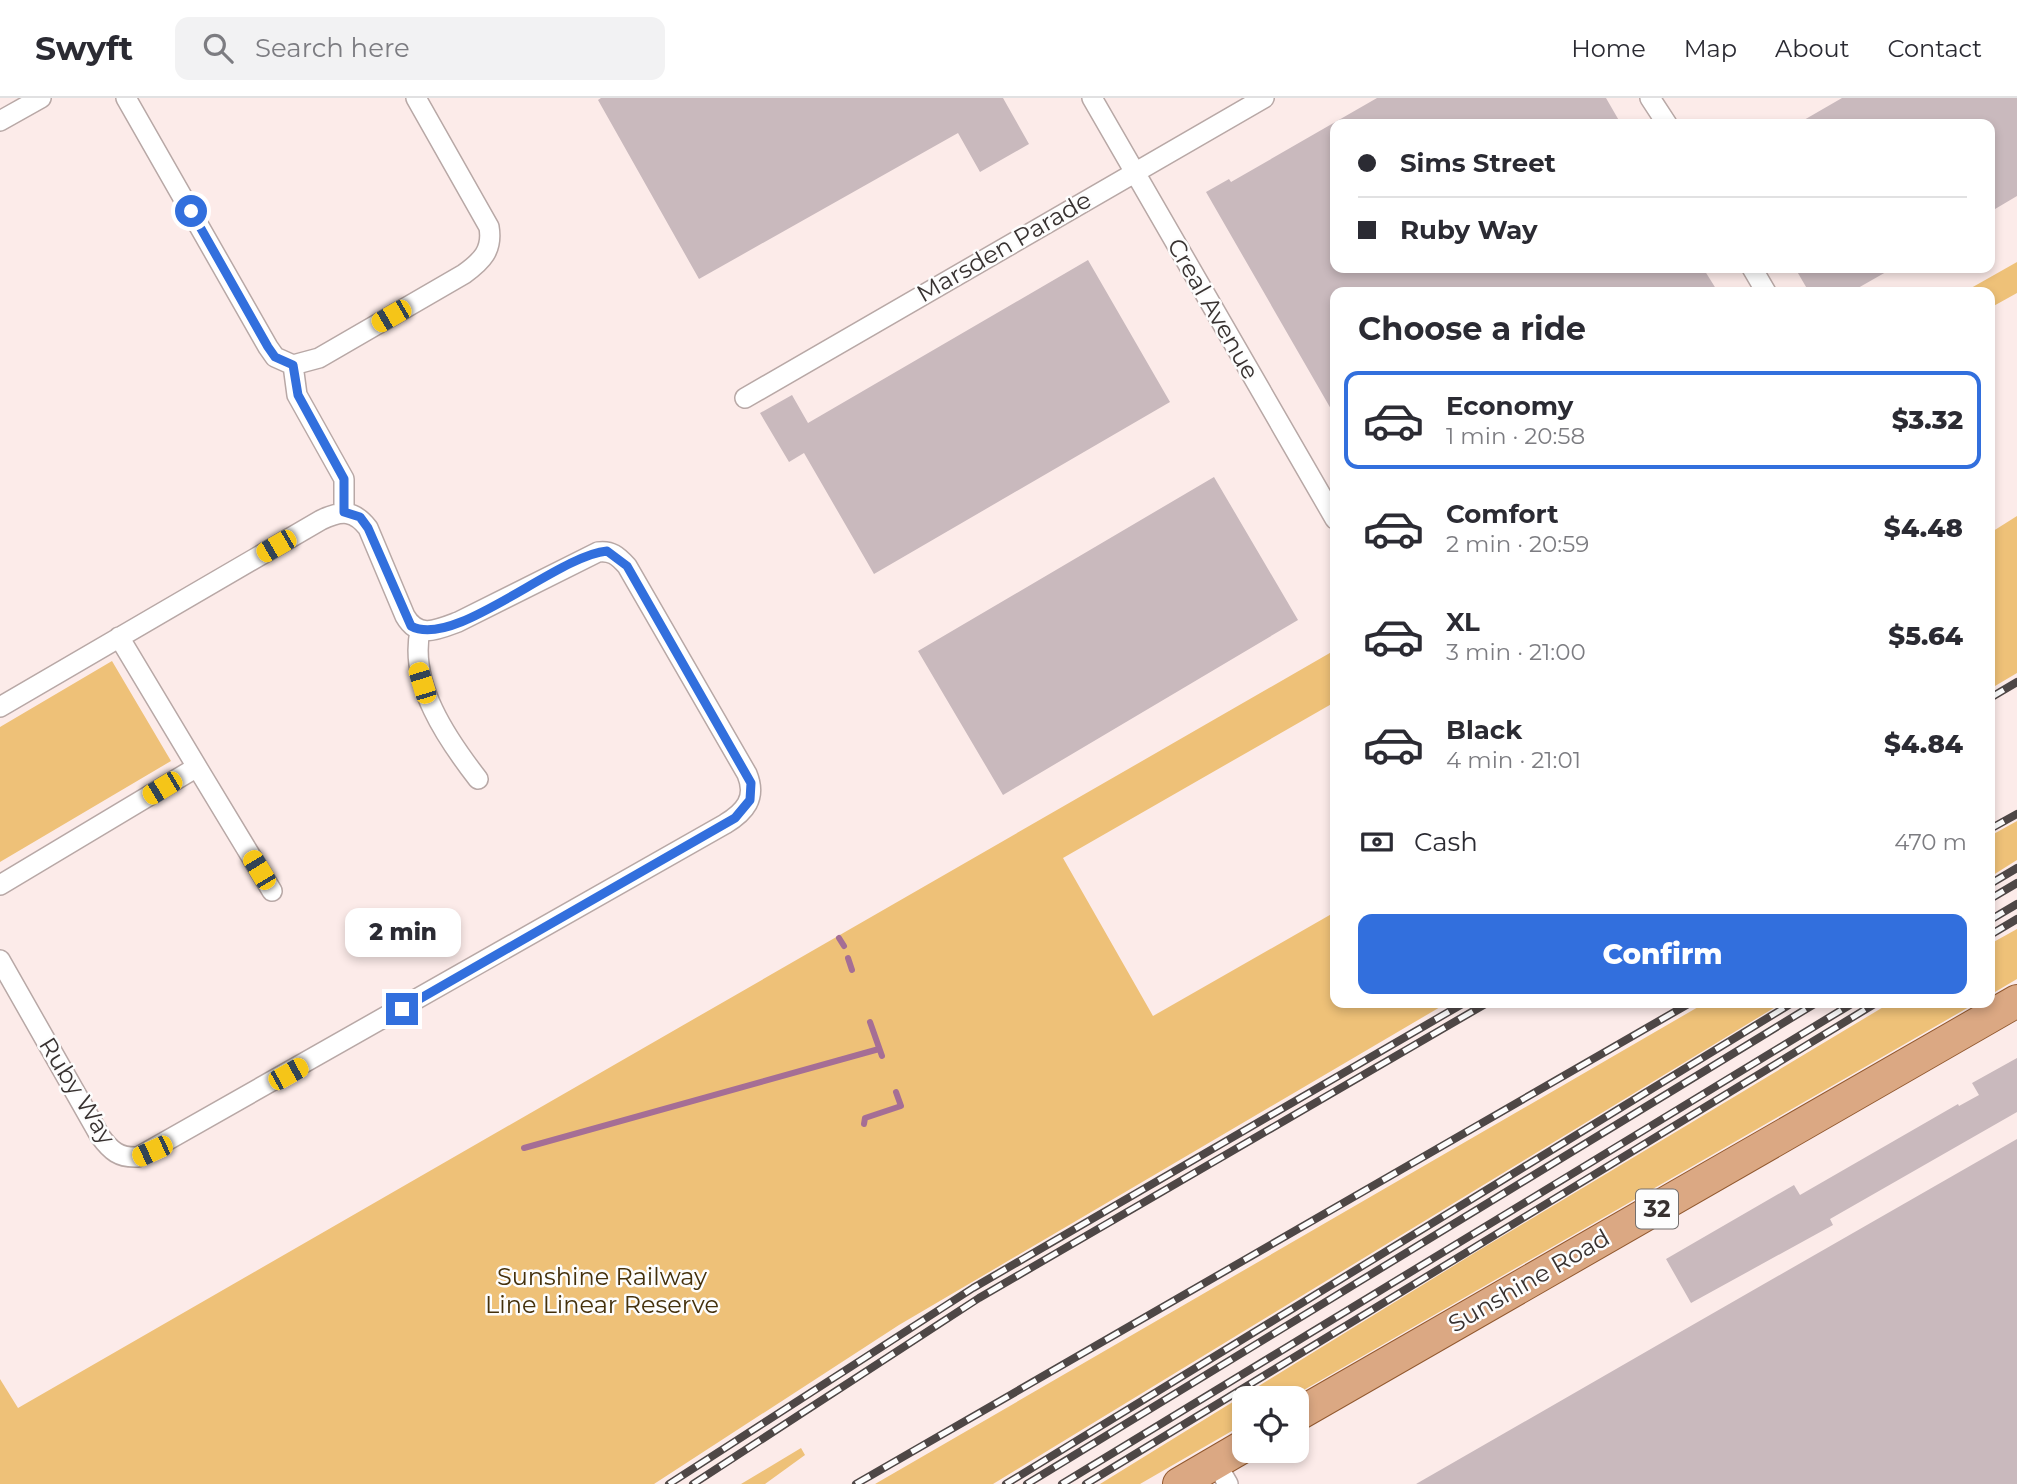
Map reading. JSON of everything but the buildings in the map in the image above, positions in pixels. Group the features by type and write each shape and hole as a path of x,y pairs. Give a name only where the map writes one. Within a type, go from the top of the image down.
{"main road":[{"name":"Sunshine Road","path":"1309,1408 2017,1002"},
{"path":"1179,1484 1222,1473"}],"street":[{"path":"0,121 41,98"},
{"path":"126,98 268,347 275,357 293,365 319,358 481,261 489,250 491,238 482,214 416,98"},
{"name":"Creal Avenue","path":"1092,98 1330,510"},
{"name":"Marsden Parade","path":"745,398 1264,98"},
{"path":"1650,98 1664,119"},
{"path":"293,365 298,395 344,479 344,512"},
{"path":"0,707 321,520 344,512 360,517 368,528 405,616 411,626 420,631 416,655 422,683 450,740 478,779"},
{"name":"Ruby Way","path":"0,960 100,1136 111,1150 125,1158 138,1157 725,824 747,808 752,792 747,775 619,556 607,551 598,552 458,622 436,631 420,631"},
{"path":"118,638 272,891"},
{"path":"0,885 197,767"}],"green space":[{"path":"2017,262 2017,293 1995,305 1995,287 1973,287"},
{"path":"2017,516 2017,673 1995,686 1995,530"},
{"name":"Sunshine Railway Line Linear Reserve","path":"1330,653 1330,705 1063,858 1153,1016 1330,915 1330,1008 1438,1008 899,1325 654,1484 0,1484 0,1379 18,1408"},
{"path":"112,661 171,761 0,862 0,727"},
{"path":"2017,821 2017,860 1995,874 1995,833"},
{"path":"2017,929 2017,979 1995,992 1995,941"},
{"path":"1696,1008 1774,1008 993,1484 875,1484"},
{"path":"1882,1008 1967,1008 1309,1387 1259,1386"},
{"path":"1232,1403 1232,1431 1140,1484 1100,1484"},
{"path":"801,1448 805,1455 765,1484 741,1484"}],"waterway":[{"path":"839,938 844,946"},
{"path":"848,958 852,970"},
{"path":"870,1022 882,1056"},
{"path":"524,1148 879,1049"},
{"path":"864,1124 865,1118 901,1106 896,1092"}],"railway":[{"path":"1995,695 2017,682"},
{"path":"1995,826 2017,814"},
{"path":"1995,881 2017,868"},
{"path":"1995,896 2017,883"},
{"path":"1995,917 2017,904"},
{"path":"1995,932 2017,919"},
{"path":"669,1484 973,1288 1455,1008"},
{"path":"693,1484 979,1298 1478,1008"},
{"path":"856,1484 1681,1008"},
{"path":"1006,1484 1784,1008"},
{"path":"1027,1484 1808,1008"},
{"path":"1062,1484 1845,1008"},
{"path":"1086,1484 1868,1008"}],"route":[{"path":"191,211 268,347 275,357 293,365 295,386 302,406 344,479 344,512 360,517 368,528 411,626 420,631 436,631 509,599 575,561 598,552 607,551 619,556 751,783 752,792 747,808 735,818 402,1009"}]}
